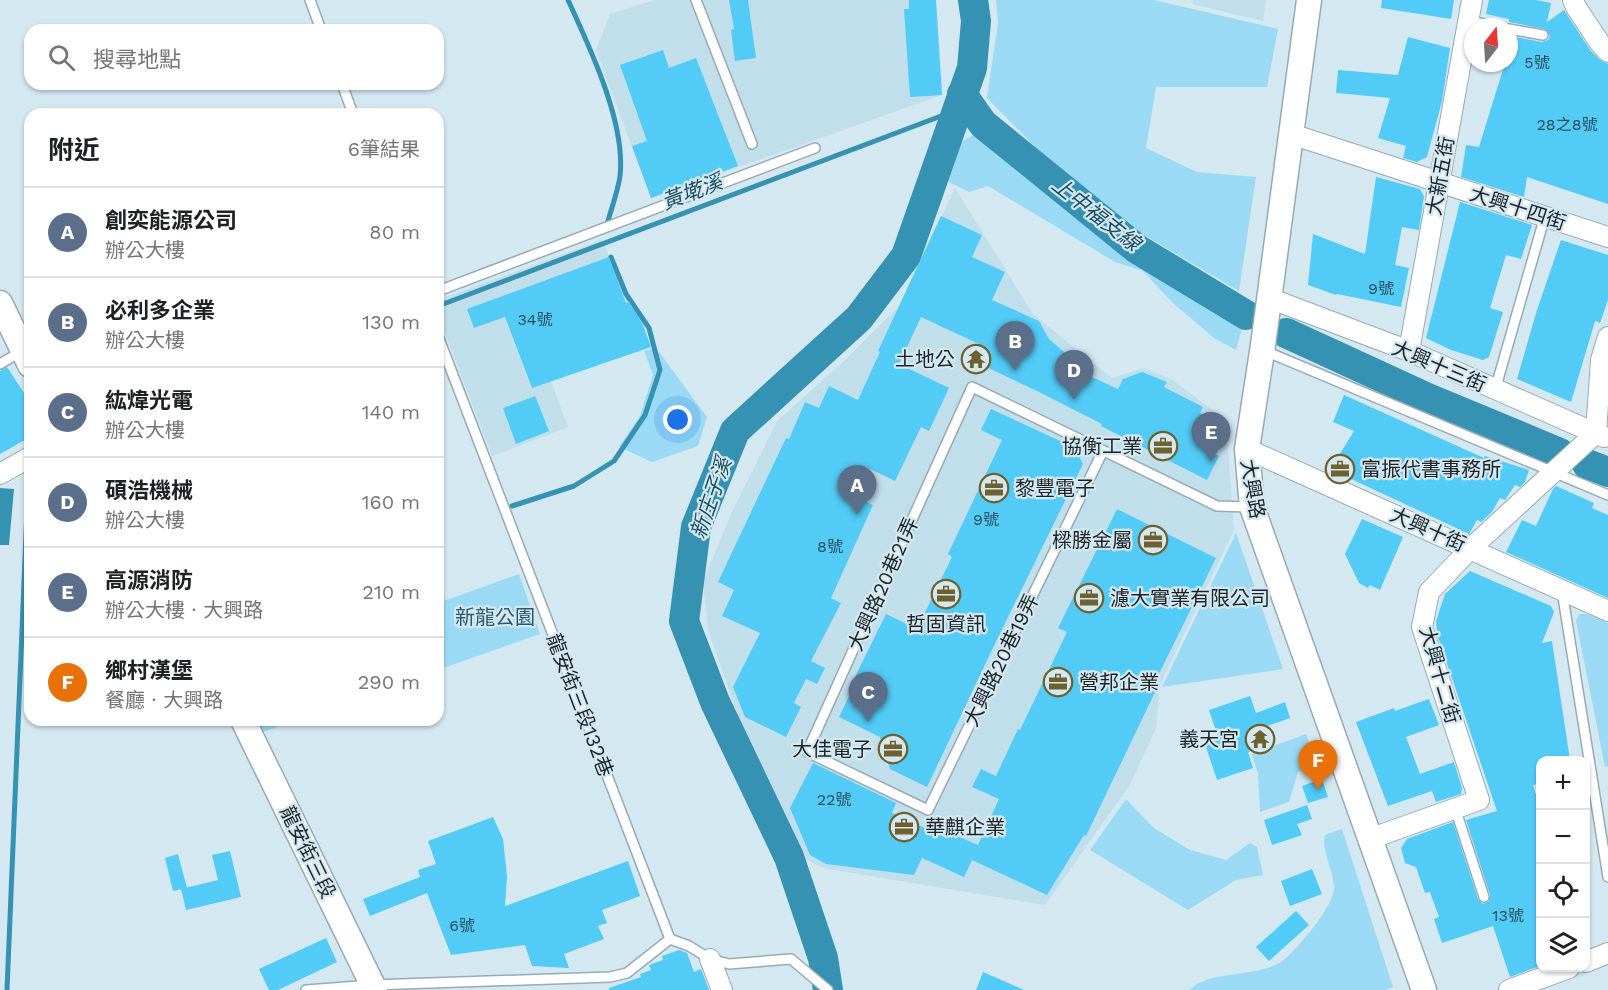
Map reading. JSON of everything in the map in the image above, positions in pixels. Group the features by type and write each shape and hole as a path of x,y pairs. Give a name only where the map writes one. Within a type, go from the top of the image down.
{"street":[{"name":"大興路","path":"1309,0 1262,350 1246,449 1252,507 1424,990"},
{"name":"大新五街","path":"1469,18 1472,0"},
{"path":"1573,0 1599,42 1608,52"},
{"name":"大新五街","path":"1408,351 1464,43"},
{"name":"大興十四街","path":"1291,134 1608,237"},
{"name":"大興十三街","path":"1269,298 1408,351 1602,436"},
{"path":"0,303 24,354"},
{"path":"1602,436 1601,360 1608,338"},
{"name":"大興十二街","path":"1371,838 1479,800 1422,627 1429,592 1471,548 1556,472 1602,436"},
{"name":"大興十街","path":"1246,449 1608,611"},
{"path":"0,474 24,460"},
{"name":"龍安街三段","path":"246,726 374,987"},
{"path":"1590,960 1608,953"},
{"path":"710,959 722,990"},
{"path":"1509,990 1558,972"}],"lane":[{"path":"310,0 319,24"},
{"path":"696,0 752,144"},
{"path":"1518,31 1543,35"},
{"path":"344,90 351,108"},
{"path":"444,289 815,148"},
{"path":"1495,390 1545,216"},
{"path":"1262,350 1608,495"},
{"name":"龍安街三段132巷","path":"444,352 670,939"},
{"path":"0,364 24,358"},
{"name":"大興路20巷21弄","path":"868,781 807,752 972,387 1103,451"},
{"path":"1103,451 1217,506 1252,507"},
{"name":"大興路20巷19弄","path":"868,781 928,810 1103,451"},
{"path":"1562,591 1608,878"},
{"path":"1455,808 1484,897"},
{"path":"306,990 610,977 627,973 670,939 689,946 710,959 729,964 791,959 828,990"}],"shaded area":[{"path":"655,0 936,0 942,95 651,198 596,50 610,14"},
{"path":"1193,0 1266,0 1263,21 1192,4"},
{"path":"955,188 1033,314 1112,378 1144,368 1171,379 1226,420 1234,530 1160,685 1156,729 1129,786 1045,905 823,868 807,860 782,815 742,727 708,630 703,582 732,512 777,421 843,362 900,305"},
{"path":"602,240 609,257 467,309 474,328 505,317 531,388 551,381 568,427 492,456 444,331 444,298"},
{"path":"0,488 14,489 9,545 0,545"}],"green space":[{"path":"996,0 1154,0 1278,29 1267,87 1156,87 1146,148 1197,172 1256,177 1239,291 1127,225 1048,160 987,98 998,23"},
{"path":"983,132 1081,214 1227,315 1242,328 1236,350 1214,338 1172,302 1143,271 1115,262 988,186 969,192 947,181 956,149 966,139"},
{"path":"656,348 707,417 698,446 652,462 619,447 640,416 653,375 644,351"},
{"path":"1236,533 1283,669 1162,687"},
{"name":"新龍公園","path":"519,574 540,634 444,668 444,601"},
{"path":"1579,614 1587,614 1608,623 1608,766 1605,767 1576,621"},
{"path":"260,726 280,726 263,732"},
{"path":"1306,734 1318,767 1298,772 1289,802 1260,812 1258,774 1252,754"},
{"path":"1126,799 1154,828 1190,850 1226,860 1250,843 1257,847 1263,875 1236,880 1188,910 1090,850"},
{"path":"1342,829 1393,987 1384,990 1189,990 1212,978 1272,966 1281,962 1294,950 1310,932 1332,897 1334,882 1325,850 1325,835"}],"building":[{"path":"729,0 748,0 756,58 735,61 731,30 734,29"},
{"path":"909,0 936,0 942,95 910,97 904,9 909,9"},
{"path":"1382,0 1454,0 1451,19 1381,8"},
{"path":"1489,0 1536,0 1551,3 1547,22 1564,10 1590,50 1608,64 1608,204 1527,177 1524,197 1461,177 1466,145 1479,147 1502,72 1518,72 1518,38 1542,42 1548,40 1550,36 1545,29 1518,24 1518,18 1486,14"},
{"path":"1408,37 1450,48 1442,101 1427,157 1417,162 1403,158 1406,146 1378,138 1390,98 1336,93 1338,70 1398,75"},
{"path":"663,50 669,68 696,58 738,166 651,198 632,146 647,141 620,65"},
{"path":"1376,177 1420,189 1424,196 1419,230 1402,227 1395,265 1409,268 1401,307 1336,295 1308,285 1313,234 1365,254"},
{"path":"1460,202 1532,225 1521,259 1506,255 1490,308 1503,312 1489,357 1483,360 1451,350 1426,338"},
{"path":"941,216 982,235 972,257 1005,272 992,300 1039,321 1049,339 1076,362 1074,369 1118,389 1123,379 1142,372 1167,382 1164,387 1203,407 1200,413 1215,421 1202,447 1219,456 1207,480 1039,392 984,366 982,369 970,363 979,344 921,317 899,364 949,388 929,431 921,427 895,481 866,467 853,496 873,505 831,598 841,603 811,661 825,668 817,684 806,679 794,703 801,707 786,737 745,717 733,687 760,633 722,616 734,590 718,582 805,402 819,408 829,386 858,400 880,352 878,351"},
{"path":"1561,240 1608,255 1608,300 1600,323 1595,321 1571,402 1517,379"},
{"path":"609,257 626,303 629,301 643,325 651,347 532,388 505,317 474,328 467,309"},
{"path":"7,367 24,393 24,440 0,454 0,371"},
{"path":"1344,395 1484,458 1485,456 1529,470 1525,482 1520,487 1515,485 1505,500 1500,498 1492,512 1481,522 1477,520 1469,534 1345,476 1343,478 1330,470 1354,431 1333,422"},
{"path":"535,396 549,431 516,444 503,408"},
{"path":"991,409 1075,448 1083,464 927,787 890,769 880,737 839,717 854,686 851,685 886,614 917,629 952,557 948,554 1002,440 981,430"},
{"path":"1556,486 1594,503 1592,508 1608,515 1608,598 1506,552 1522,520 1536,526"},
{"path":"1117,509 1216,558 1153,686 1157,688 1086,836 1084,835 1047,895 972,860 964,877 922,858 914,875 826,864 810,855 790,808 813,763 896,803 892,813 946,838 948,832 978,845 999,799 972,787 981,769 996,776 1018,729 1020,730 1067,632 1058,628"},
{"path":"1362,519 1403,537 1380,590 1370,585 1368,588 1359,583 1345,554"},
{"path":"1470,571 1551,606 1554,612 1542,643 1552,641 1569,756 1536,756 1536,785 1533,785 1536,795 1536,967 1510,977 1493,926 1442,943 1434,919 1439,917 1430,892 1425,893 1416,867 1405,863 1401,848 1407,839 1453,822 1478,899 1483,904 1489,901 1490,895 1466,820 1497,811 1437,634 1436,621 1445,594"},
{"path":"1250,696 1256,713 1285,702 1290,718 1264,727 1270,745 1248,752 1253,768 1217,780 1205,744 1219,740 1209,710"},
{"path":"1429,699 1439,725 1406,737 1420,774 1454,762 1462,788 1461,794 1436,802 1432,791 1388,806 1356,722 1394,708 1395,711"},
{"path":"1322,779 1328,797 1308,803 1302,786"},
{"path":"1307,805 1312,819 1297,824 1302,835 1272,845 1264,820"},
{"path":"493,817 503,839 507,876 505,906 628,861 640,896 602,910 607,923 598,926 604,939 564,954 569,968 532,966 525,945 451,955 427,893 370,916 363,899 420,877 418,870 436,864 428,841"},
{"path":"230,851 241,897 186,910 181,889 218,880 212,855"},
{"path":"178,854 187,888 173,891 165,858"},
{"path":"1312,869 1322,894 1290,906 1281,881"},
{"path":"1296,911 1309,925 1269,961 1256,947"},
{"path":"326,938 337,962 278,990 269,990 259,969"},
{"path":"679,950 687,953 694,972 701,969 709,990 609,990 609,988 641,977 640,974 651,970 649,965 663,960 662,956"},
{"path":"983,972 1024,990 976,990"}],"waterway":[{"path":"568,0 605,86 618,133 620,176 608,221"},
{"name":"新庄子溪","path":"828,990 823,958 789,857 715,702 684,621 696,527 735,431 859,318 906,256 972,68 976,21 973,0"},
{"name":"上中福支線","path":"962,94 983,124 1137,249 1246,315"},
{"name":"黃墘溪","path":"444,304 957,110"},
{"path":"512,506 574,486 614,461 645,415 660,370 649,328 626,294 611,257"},
{"path":"1286,333 1423,396 1560,453"},
{"path":"1587,464 1608,472"},
{"name":"黃墘溪","path":"7,990 24,582"}],"place":[{"name":"土地公","path":"976,359"},
{"name":"必利多企業","path":"1015,371"},
{"name":"碩浩機械","path":"1074,400"},
{"name":"協衡工業","path":"1163,446"},
{"name":"高源消防","path":"1211,462"},
{"name":"富振代書事務所","path":"1340,469"},
{"name":"黎豐電子","path":"994,488"},
{"name":"創奕能源公司","path":"857,515"},
{"name":"樑勝金屬","path":"1153,540"},
{"name":"哲固資訊","path":"946,594"},
{"name":"濾大實業有限公司","path":"1089,598"},
{"name":"營邦企業","path":"1058,682"},
{"name":"紘煒光電","path":"868,722"},
{"name":"義天宮","path":"1260,739"},
{"name":"大佳電子","path":"893,749"},
{"name":"鄉村漢堡","path":"1318,790"},
{"name":"華麒企業","path":"904,827"}]}
